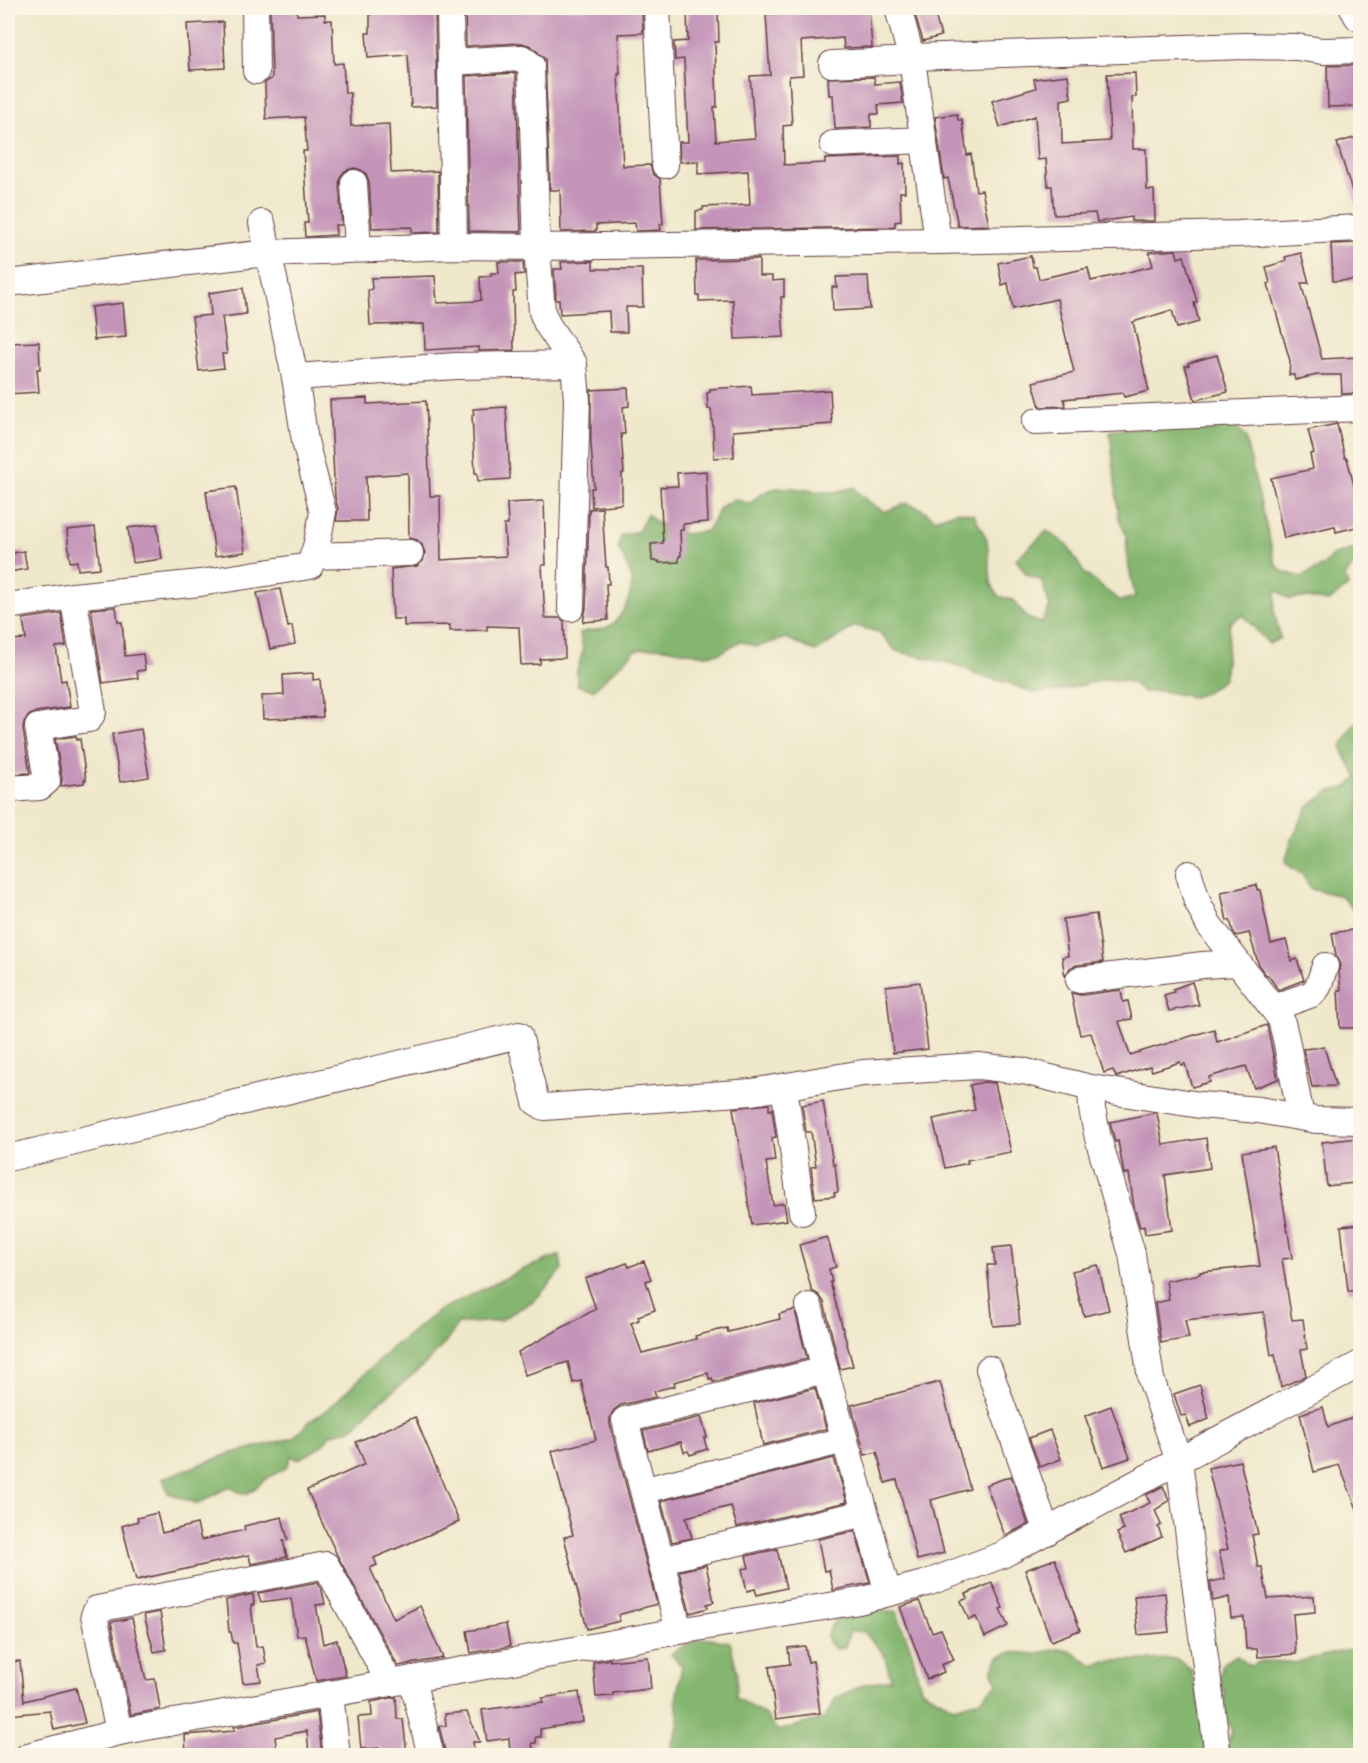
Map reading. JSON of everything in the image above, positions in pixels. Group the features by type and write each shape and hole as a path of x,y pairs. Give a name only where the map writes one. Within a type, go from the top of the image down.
{"main road":[{"path":"1356,8 1360,15"}],"street":[{"path":"255,8 256,71"},
{"path":"450,8 454,246"},
{"path":"657,8 665,165"},
{"path":"898,8 912,58 938,241"},
{"path":"832,64 912,58 1245,46 1296,47 1323,51 1360,50"},
{"path":"451,62 522,58 531,64 537,247 542,312 547,324 574,364 577,400 571,609"},
{"path":"833,144 924,140"},
{"path":"354,183 358,249"},
{"path":"262,223 295,377 305,441 323,512 311,561"},
{"path":"8,284 267,253 358,249 938,241 1238,234 1360,228"},
{"path":"295,377 456,366 574,364"},
{"path":"1035,422 1360,408"},
{"path":"8,606 73,596 200,584 311,561 410,553"},
{"path":"8,789 40,787 47,781 38,727 89,720 93,712 73,596"},
{"path":"1189,874 1197,901 1209,925 1281,1019 1301,1117"},
{"path":"1079,980 1237,963"},
{"path":"1273,1008 1312,994 1318,987 1325,966"},
{"path":"8,1158 519,1035 536,1102 544,1107 752,1092 863,1073 978,1066 1023,1071 1091,1088 1200,1105 1316,1120 1360,1120"},
{"path":"784,1087 802,1212"},
{"path":"1091,1088 1092,1109 1098,1138 1132,1254 1151,1379 1179,1461 1218,1755"},
{"path":"809,1306 844,1440 888,1593"},
{"path":"28,1755 119,1732 679,1631 859,1601 927,1583 1002,1555 1360,1364"},
{"path":"989,1369 1047,1532"},
{"path":"679,1631 645,1490 625,1420 825,1370"},
{"path":"645,1490 844,1440"},
{"path":"661,1560 866,1513"},
{"path":"119,1732 94,1615 97,1608 326,1565 401,1681 431,1755"},
{"path":"330,1694 338,1755"}],"green space":[{"path":"1216,422 1236,427 1245,437 1275,562 1281,571 1301,577 1323,566 1332,556 1360,547 1360,565 1355,564 1345,576 1348,586 1328,602 1308,598 1289,599 1277,590 1274,610 1280,638 1269,644 1243,615 1230,622 1224,679 1205,693 1193,697 1162,691 1144,692 1131,682 1107,679 1057,691 1033,693 1009,683 981,676 957,665 896,651 879,632 855,626 816,652 786,638 757,647 740,641 720,653 706,655 658,647 636,650 593,690 577,685 577,671 583,651 580,633 608,627 618,619 625,608 630,595 632,579 618,548 621,535 638,531 647,514 657,523 685,534 707,531 721,507 734,499 750,504 769,490 779,488 831,492 854,487 860,495 884,512 907,503 922,509 935,519 958,511 974,515 987,540 991,583 998,596 1013,600 1027,618 1041,623 1050,607 1042,581 1026,574 1016,559 1047,531 1067,545 1084,573 1120,601 1135,597 1128,563 1126,535 1119,519 1110,431"},
{"path":"1360,719 1360,917 1342,896 1311,889 1302,874 1285,863 1291,841 1308,807 1330,791 1346,788 1358,777 1341,747 1352,727"},
{"path":"560,1255 562,1270 535,1300 499,1321 458,1324 432,1357 375,1405 355,1426 330,1435 321,1446 303,1457 297,1459 291,1456 287,1467 250,1492 240,1493 230,1486 198,1504 168,1493 163,1478 232,1453 293,1438 310,1421 327,1410 394,1346 440,1310 524,1269"},
{"path":"868,1611 896,1611 912,1652 921,1689 954,1707 980,1700 998,1683 992,1670 999,1657 1012,1652 1034,1654 1058,1649 1070,1651 1094,1666 1105,1661 1177,1659 1191,1670 1200,1706 1207,1755 1153,1755 1137,1747 1124,1756 660,1756 669,1751 679,1724 676,1700 682,1666 671,1654 699,1639 730,1642 737,1671 736,1698 764,1714 778,1731 825,1718 836,1698 863,1685 891,1679 884,1654 864,1632 850,1631 845,1647 835,1649 828,1642 827,1634 835,1619"},
{"path":"1352,1649 1360,1654 1360,1755 1230,1755 1226,1747 1232,1731 1220,1705 1225,1693 1219,1679 1223,1663 1237,1656 1250,1666 1262,1661 1296,1662"}],"building":[{"path":"270,8 296,8 297,15 325,14 325,20 332,20 334,64 343,63 345,93 350,93 351,126 389,124 391,173 438,171 439,232 412,233 412,227 372,228 369,182 366,174 354,168 345,171 340,177 342,225 335,225 336,235 305,237 304,223 308,223 303,151 307,151 304,117 266,119 265,83 272,78"},
{"path":"370,8 435,8 437,106 411,107 408,55 368,58 366,33 370,33"},
{"path":"465,8 642,8 643,33 618,34 623,166 650,165 653,174 660,179 663,224 660,224 661,230 636,231 635,223 596,225 596,231 561,232 560,190 550,190 545,59 531,46 522,43 466,46"},
{"path":"843,8 869,8 872,47 844,48 843,38 801,41 803,75 789,76 792,125 783,126 784,165 825,163 825,159 900,156 900,164 904,163 905,192 900,192 901,221 889,227 696,230 696,211 703,210 703,207 750,205 748,171 698,174 698,161 680,162 679,142 688,142 684,59 675,60 674,42 688,41 687,11 718,10 719,42 715,42 717,107 714,107 716,141 755,138 750,76 770,75 766,14 843,10"},
{"path":"913,8 933,8 941,36 923,41"},
{"path":"223,22 225,68 190,70 187,24"},
{"path":"1360,65 1360,106 1328,107 1327,66"},
{"path":"516,73 521,232 469,231 466,76"},
{"path":"1135,73 1136,97 1132,97 1133,149 1146,149 1147,190 1154,190 1155,221 1131,221 1131,217 1097,222 1095,213 1054,215 1052,186 1048,186 1046,159 1038,160 1035,116 1000,127 992,101 1036,88 1034,79 1068,75 1071,98 1061,100 1062,144 1110,141 1107,74"},
{"path":"874,77 875,84 900,82 903,103 878,105 879,114 871,114 871,127 835,129 833,95 829,95 828,78"},
{"path":"957,114 958,120 962,120 967,155 971,154 976,191 982,190 989,225 958,226 948,178 944,179 935,117"},
{"path":"1360,136 1360,206 1357,207 1337,143"},
{"path":"1360,243 1360,280 1333,281 1331,244"},
{"path":"1176,250 1178,258 1184,256 1197,302 1194,303 1199,322 1177,328 1172,310 1133,322 1149,391 1124,397 1123,393 1064,399 1066,406 1040,407 1033,382 1074,372 1057,299 1013,309 1008,283 1002,285 998,263 1031,256 1039,279 1088,268 1091,281 1153,266 1149,252"},
{"path":"1301,253 1309,283 1301,283 1322,359 1360,357 1360,393 1342,394 1341,375 1317,375 1295,380 1294,375 1289,375 1290,361 1268,284 1270,283 1266,267 1286,261 1285,257"},
{"path":"759,259 759,276 772,276 772,281 784,280 784,297 781,297 784,337 735,339 733,300 699,301 696,260"},
{"path":"593,261 593,269 642,269 643,307 626,307 627,332 610,332 609,311 560,314 559,300 556,300 554,269 562,269 561,262"},
{"path":"498,262 523,262 524,274 515,275 516,292 513,292 514,350 479,351 479,347 425,350 424,324 370,325 368,290 372,289 371,278 435,276 437,303 478,301 481,300 480,277 499,273"},
{"path":"868,276 870,309 833,311 832,287 837,287 836,277"},
{"path":"243,288 246,314 222,317 227,354 222,354 224,368 199,371 192,317 211,315 209,293"},
{"path":"123,303 126,337 94,340 91,307"},
{"path":"39,342 40,369 37,369 39,392 8,394 8,343"},
{"path":"1217,355 1228,392 1195,400 1185,366 1189,365 1188,363"},
{"path":"751,386 752,395 830,390 832,424 733,431 734,457 714,458 711,409 708,409 707,393 710,389"},
{"path":"628,388 629,406 623,407 625,434 621,434 624,473 622,473 622,504 592,507 591,488 594,488 591,390"},
{"path":"367,398 367,404 426,401 430,496 440,496 441,560 506,556 504,525 508,525 507,503 544,501 546,565 542,565 545,618 560,618 564,621 565,658 540,659 540,664 521,665 519,627 487,626 487,630 450,631 450,625 404,626 404,619 393,619 391,569 417,566 423,561 425,553 417,540 409,538 408,473 366,476 367,521 336,521 338,509 335,497 330,400"},
{"path":"506,407 510,479 478,481 477,473 475,473 473,409"},
{"path":"1337,424 1360,509 1360,526 1336,532 1335,526 1284,538 1271,478 1313,469 1310,454 1314,453 1308,430"},
{"path":"706,471 708,522 683,524 683,530 680,530 681,556 679,556 679,562 652,561 651,544 663,543 660,487 678,486 677,473"},
{"path":"236,487 245,552 215,556 206,491"},
{"path":"602,508 609,584 606,584 608,620 583,622 586,608 589,509"},
{"path":"157,524 162,559 133,563 128,528"},
{"path":"95,527 100,568 78,570 77,561 70,562 67,530"},
{"path":"24,551 27,569 8,572 8,554"},
{"path":"280,589 288,627 292,626 295,644 270,649 257,593"},
{"path":"116,607 118,622 122,622 125,656 143,654 145,670 137,671 138,678 103,683 91,609"},
{"path":"61,613 66,646 56,647 61,681 66,680 70,707 36,712 28,716 23,729 30,773 8,774 8,640 26,639 23,619"},
{"path":"313,673 313,680 320,679 323,717 263,719 262,696 284,695 283,675"},
{"path":"141,729 149,777 120,782 112,734"},
{"path":"76,736 77,740 80,739 86,780 84,783 61,786 62,779 55,739"},
{"path":"1256,885 1257,890 1260,890 1271,944 1286,940 1292,961 1297,959 1304,980 1278,990 1259,966 1249,933 1236,936 1230,920 1227,921 1221,892"},
{"path":"1096,914 1103,962 1077,965 1070,968 1065,977 1062,957 1068,956 1063,919"},
{"path":"1360,931 1360,1028 1340,1028 1338,990 1341,990 1340,964 1336,956 1332,933"},
{"path":"920,982 928,1049 893,1053 886,986"},
{"path":"1192,982 1199,1005 1169,1011 1164,995"},
{"path":"1121,990 1123,1002 1128,1001 1132,1019 1119,1021 1130,1055 1214,1029 1217,1042 1267,1025 1278,1079 1254,1088 1246,1066 1209,1077 1210,1082 1192,1087 1185,1064 1181,1065 1180,1062 1152,1071 1150,1066 1116,1077 1113,1070 1104,1073 1091,1033 1080,1035 1071,993 1081,995"},
{"path":"1324,1047 1336,1086 1312,1087 1303,1049"},
{"path":"984,1082 995,1083 1011,1152 967,1160 968,1163 945,1168 933,1119 975,1110 970,1085"},
{"path":"823,1101 838,1192 834,1193 835,1196 815,1198 811,1167 816,1166 811,1132 806,1132 802,1105"},
{"path":"769,1104 769,1110 772,1109 776,1137 772,1138 775,1161 766,1162 773,1205 784,1203 787,1220 752,1225 733,1108"},
{"path":"1157,1113 1163,1145 1206,1138 1210,1168 1165,1175 1172,1230 1145,1234 1144,1226 1140,1227 1134,1207 1129,1173 1124,1174 1118,1141 1115,1142 1110,1122"},
{"path":"1359,1138 1360,1160 1356,1161 1358,1177 1353,1178 1354,1183 1327,1186 1322,1142"},
{"path":"1274,1147 1292,1258 1282,1259 1292,1320 1303,1319 1307,1349 1301,1350 1306,1376 1281,1387 1275,1354 1271,1355 1264,1312 1185,1320 1189,1338 1161,1343 1155,1303 1169,1300 1166,1281 1200,1274 1200,1272 1260,1266 1242,1152"},
{"path":"1360,1224 1360,1291 1348,1291 1341,1226"},
{"path":"827,1237 836,1267 829,1269 832,1282 830,1282 853,1366 840,1369 824,1302 812,1291 799,1245"},
{"path":"1011,1246 1020,1324 993,1326 987,1265 995,1265 993,1248"},
{"path":"644,1261 651,1279 646,1281 655,1310 638,1316 639,1320 631,1323 642,1353 696,1339 695,1336 727,1328 728,1332 780,1319 779,1314 795,1310 807,1359 713,1382 712,1378 709,1379 708,1373 674,1382 675,1386 654,1391 656,1397 621,1405 614,1410 610,1417 610,1424 657,1604 618,1615 620,1621 587,1629 564,1537 573,1535 552,1451 596,1440 581,1381 573,1383 568,1362 525,1375 518,1352 596,1309 585,1279 627,1263 629,1267"},
{"path":"1098,1265 1109,1310 1084,1316 1072,1271"},
{"path":"940,1382 970,1489 931,1500 944,1553 917,1560 897,1480 885,1483 877,1452 865,1455 851,1405"},
{"path":"1200,1385 1209,1419 1190,1427 1186,1415 1181,1416 1174,1394"},
{"path":"815,1388 826,1429 763,1445 754,1403"},
{"path":"1111,1406 1130,1458 1103,1467 1085,1416"},
{"path":"1323,1407 1328,1427 1360,1415 1360,1516 1339,1465 1314,1472 1300,1414"},
{"path":"415,1417 459,1522 374,1558 377,1565 370,1568 394,1619 420,1606 443,1658 398,1666 337,1555 307,1490 365,1464 356,1442"},
{"path":"701,1417 707,1437 704,1438 707,1449 690,1455 688,1451 684,1452 681,1442 648,1451 643,1431"},
{"path":"1050,1430 1061,1459 1040,1467 1029,1438"},
{"path":"834,1458 847,1502 737,1527 731,1506 686,1517 692,1538 672,1542 661,1501"},
{"path":"1240,1461 1258,1534 1252,1535 1258,1567 1262,1567 1268,1599 1314,1596 1315,1612 1293,1614 1296,1654 1258,1657 1257,1649 1246,1649 1244,1617 1231,1618 1229,1597 1213,1601 1210,1582 1225,1579 1219,1551 1228,1549 1208,1468"},
{"path":"1011,1476 1028,1524 1005,1536 986,1485"},
{"path":"1163,1486 1169,1501 1155,1510 1161,1525 1158,1527 1162,1537 1126,1553 1117,1533 1124,1530 1119,1517 1150,1503 1146,1495"},
{"path":"157,1513 162,1533 197,1524 201,1540 245,1530 244,1526 282,1517 288,1540 283,1541 287,1557 251,1564 249,1555 136,1580 122,1526 138,1521 137,1518"},
{"path":"855,1531 870,1583 833,1590 829,1570 824,1571 818,1539"},
{"path":"777,1549 786,1588 757,1595 755,1589 747,1591 742,1569 749,1568 746,1556"},
{"path":"1055,1559 1080,1630 1051,1641 1025,1570"},
{"path":"706,1565 714,1602 707,1604 708,1608 690,1613 679,1571"},
{"path":"318,1582 325,1604 316,1605 323,1644 337,1640 346,1676 316,1681 305,1635 297,1636 291,1598 261,1602 258,1593"},
{"path":"992,1583 1008,1626 985,1637 976,1617 969,1620 961,1601 968,1598 966,1594"},
{"path":"1165,1593 1169,1632 1138,1635 1134,1596"},
{"path":"253,1594 254,1605 251,1605 256,1647 263,1646 266,1663 258,1665 261,1681 243,1683 237,1643 233,1643 231,1632 229,1632 226,1600"},
{"path":"919,1601 932,1632 941,1629 954,1660 941,1665 944,1672 927,1679 900,1607"},
{"path":"160,1612 166,1650 154,1652 144,1615"},
{"path":"132,1618 146,1680 155,1679 160,1709 131,1715 111,1622"},
{"path":"506,1624 510,1646 471,1653 467,1631"},
{"path":"805,1646 808,1662 813,1661 820,1713 776,1719 769,1667 790,1664 788,1648"},
{"path":"648,1657 651,1689 596,1697 593,1662"},
{"path":"20,1661 24,1701 76,1688 85,1723 54,1730 50,1711 8,1715 8,1662"},
{"path":"579,1692 583,1722 540,1729 541,1737 536,1737 536,1743 532,1743 533,1749 510,1752 509,1738 487,1741 482,1710 543,1702 542,1698"},
{"path":"396,1697 397,1719 403,1719 407,1755 381,1755 381,1748 361,1749 358,1717 372,1716 371,1702"},
{"path":"317,1712 322,1755 309,1755 307,1731 275,1737 277,1753 186,1755 185,1735 234,1731 234,1727"},
{"path":"467,1712 480,1742 473,1742 475,1755 446,1755 439,1726 446,1726 445,1714"}]}
